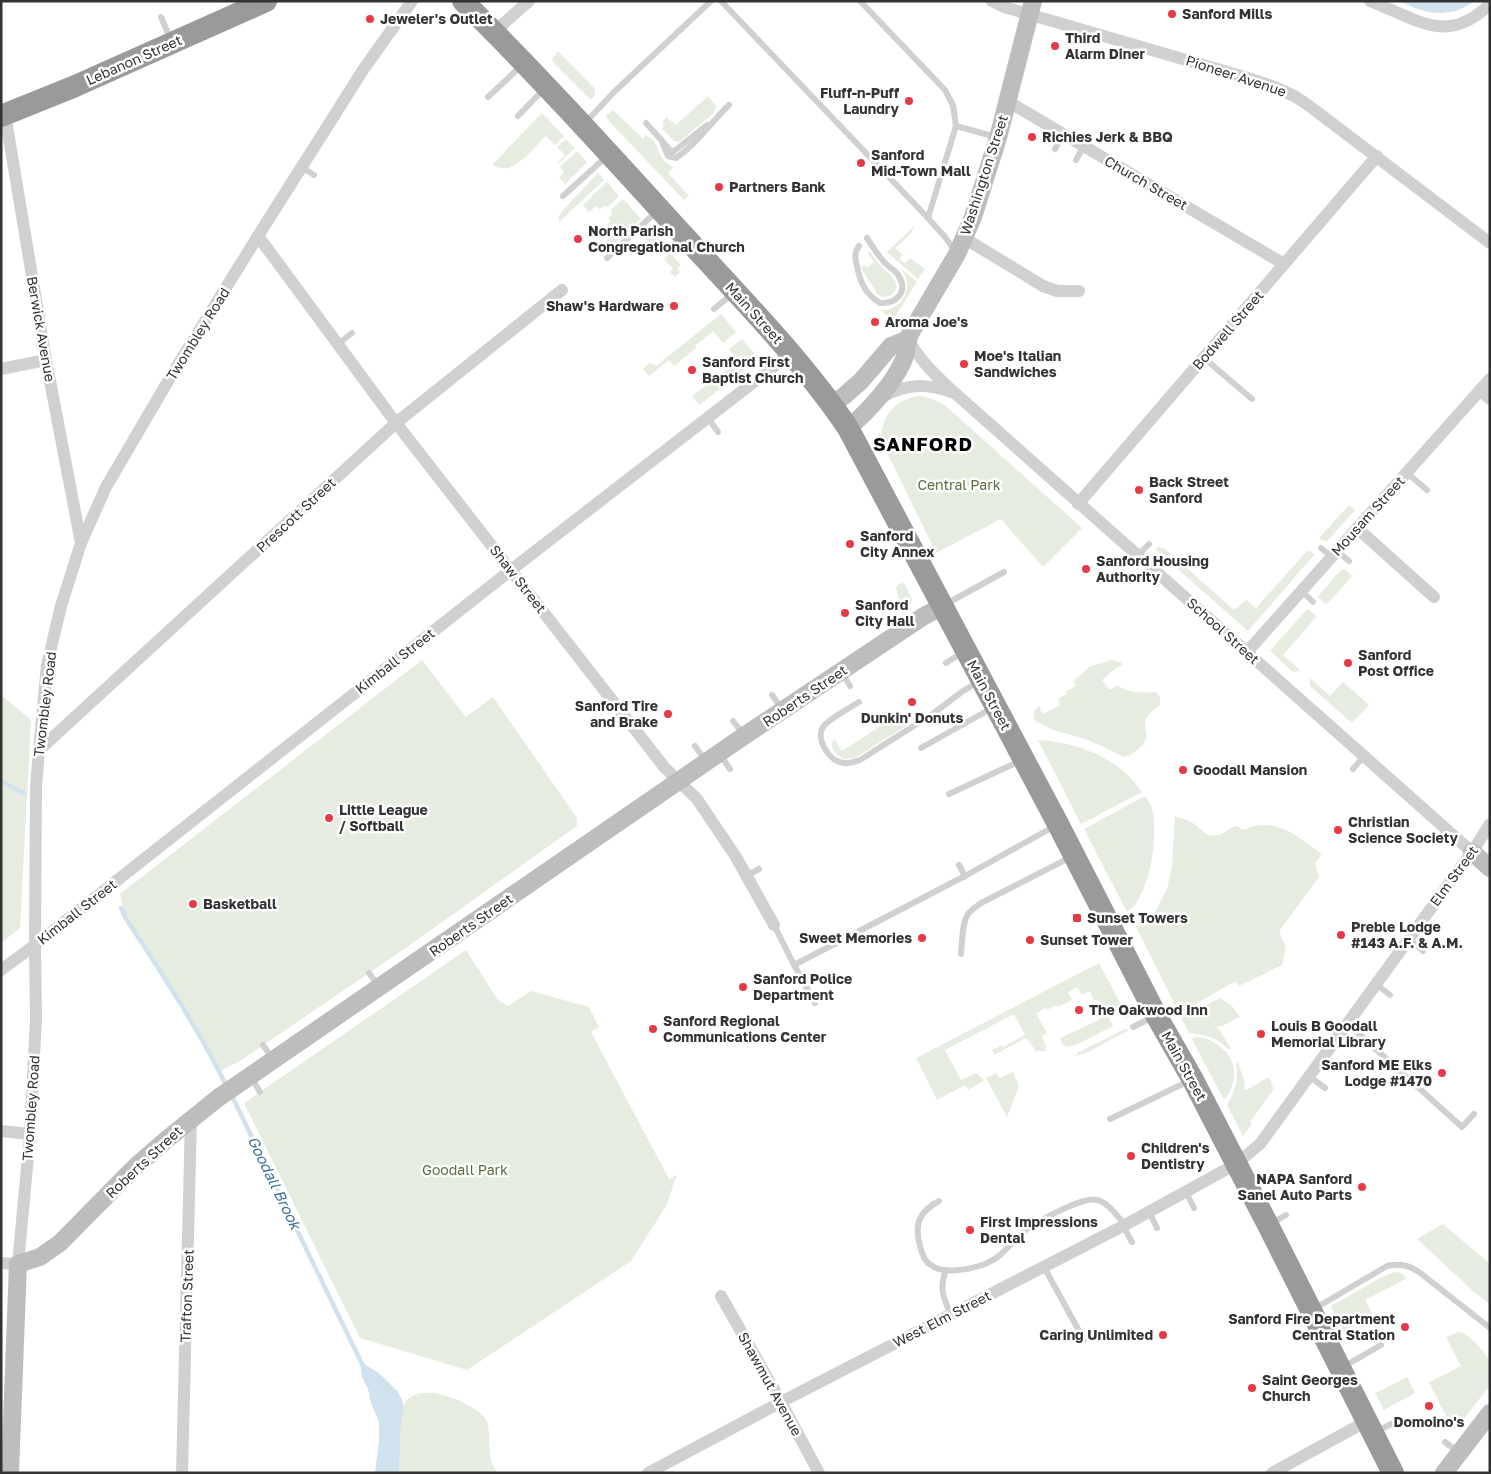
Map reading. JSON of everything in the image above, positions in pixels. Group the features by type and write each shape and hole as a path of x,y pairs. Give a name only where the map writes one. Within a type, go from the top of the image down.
{"highway":[{"name":"Lebanon Street","path":"3,115 82,84 172,44 243,9 266,1"},
{"name":"Main Street","path":"463,1 735,291 832,404 848,428 1236,1164 1277,1220 1311,1311 1340,1368 1377,1426 1394,1473"}],"street":[{"name":"Twombley Road","path":"10,1473 10,1264 30,1134 36,1019 36,787 47,665 61,606 81,543 116,469 301,167 372,56 412,1"},
{"path":"494,32 529,1"},
{"name":"Pioneer Avenue","path":"992,1 1004,7 1032,8 1275,87 1302,101 1490,243"},
{"path":"1370,1 1412,20 1433,26 1455,26 1468,21 1490,4"},
{"name":"Washington Street","path":"848,428 861,418 877,400 894,376 905,357 908,339 961,246 998,138 1032,8"},
{"name":"Church Street","path":"1007,101 1284,264"},
{"name":"Berwick Avenue","path":"3,115 46,360 81,543"},
{"name":"Bodwell Street","path":"1078,504 1377,156"},
{"name":"Shaw Street","path":"258,236 396,423 665,768 698,799 736,858 774,925"},
{"path":"961,246 1043,286 1058,291 1079,291"},
{"name":"Prescott Street","path":"39,750 396,423 562,290"},
{"path":"832,404 861,381 891,346 908,339"},
{"name":"School Street","path":"908,339 925,365 956,394 1490,868"},
{"name":"Kimball Street","path":"1,970 790,354"},
{"path":"1,369 46,360"},
{"name":"Mousam Street","path":"1247,652 1490,379"},
{"name":"School Street","path":"877,400 890,392 914,386 938,387 956,394"},
{"path":"1480,390 1490,399"},
{"path":"1357,528 1434,598"},
{"name":"Roberts Street","path":"10,1264 40,1257 60,1244 136,1166 218,1098 744,736 784,710 846,679 924,616 942,606"},
{"name":"Elm Street","path":"1236,1164 1260,1144 1472,852 1490,824"},
{"name":"Trafton Street","path":"182,1473 191,1119"},
{"path":"1,1131 30,1134"},
{"name":"West Elm Street","path":"648,1473 781,1402 1149,1212 1236,1164"},
{"name":"Shawmut Avenue","path":"721,1296 819,1473"},
{"path":"1444,1473 1452,1448 1490,1413"},
{"path":"1272,1473 1377,1426"}],"lane":[{"path":"582,126 614,92 711,1"},
{"path":"721,1 945,237 961,246"},
{"path":"860,1 945,90 953,104 956,126 928,218"},
{"path":"161,17 172,44"},
{"path":"488,96 524,64"},
{"path":"518,116 546,88"},
{"path":"646,124 661,139 666,153 672,158 676,158 703,134 730,105"},
{"path":"956,126 998,138"},
{"path":"1055,150 1062,134"},
{"path":"1076,160 1084,146"},
{"path":"563,196 608,154"},
{"path":"301,167 314,175"},
{"path":"608,258 660,209"},
{"path":"859,246 855,251 855,258 860,281 869,295 880,303 892,302 898,299 902,292 902,286 898,275 881,259 867,238"},
{"path":"714,309 735,291"},
{"path":"338,344 352,333"},
{"path":"1204,358 1252,399"},
{"path":"708,418 718,432"},
{"path":"1407,473 1427,490"},
{"path":"1138,556 1149,544"},
{"path":"1321,548 1349,561"},
{"path":"942,606 1004,572"},
{"path":"1302,591 1313,602"},
{"path":"946,663 966,650"},
{"path":"859,702 826,723 821,731 820,737 825,748 833,758 842,763 853,763 860,760 934,714 963,691 982,680"},
{"path":"772,695 784,710"},
{"path":"921,748 996,706"},
{"path":"733,721 744,736"},
{"path":"695,746 730,769"},
{"path":"1352,770 1364,756"},
{"path":"948,794 1023,759"},
{"path":"794,965 965,876 1058,824"},
{"path":"961,954 964,925 968,914 975,908 1074,855"},
{"path":"959,865 965,876"},
{"path":"746,876 759,869"},
{"path":"774,925 815,1003"},
{"path":"1409,939 1423,951"},
{"path":"368,973 380,988"},
{"path":"1376,984 1390,995"},
{"path":"1133,1027 1156,1015"},
{"path":"1348,1024 1462,1127 1474,1114"},
{"path":"263,1045 273,1061"},
{"path":"1309,1076 1325,1088"},
{"path":"246,1079 260,1092"},
{"path":"1110,1120 1193,1080"},
{"path":"1186,1192 1194,1208"},
{"path":"938,1202 928,1207 923,1213 919,1221 917,1234 925,1260 935,1268 946,1270 970,1268 994,1260 1029,1227 1084,1200 1097,1200 1105,1203 1124,1225 1132,1242"},
{"path":"1149,1212 1157,1228"},
{"path":"1311,1311 1387,1266 1403,1264 1419,1272 1490,1328"},
{"path":"1044,1267 1084,1340"},
{"path":"946,1270 941,1290 951,1315"},
{"path":"1340,1368 1381,1345"}],"green space":[{"path":"558,51 593,87 595,94 591,100 554,63 552,59"},
{"path":"708,96 716,106 714,113 679,142 674,141 663,130 663,122 666,117 676,125"},
{"path":"613,110 643,139 646,135 651,138 664,160 674,167 668,173 689,196 684,200 608,120 606,116"},
{"path":"542,113 564,136 555,145 546,136 513,166 502,168 492,165"},
{"path":"566,139 575,148 558,164 565,155 557,147"},
{"path":"577,151 587,162 565,184 559,177 564,172 560,167"},
{"path":"598,173 604,180 559,222 559,216 563,210"},
{"path":"607,182 619,196 608,207 604,206 600,209 596,206 589,212 583,205"},
{"path":"623,199 641,219 607,251 602,245 612,235 604,228 611,221 608,218 612,215 611,210"},
{"path":"915,225 911,233 895,248 902,254 900,260 905,263 911,259 925,269 918,279 887,252"},
{"path":"648,227 666,248 659,254 640,233"},
{"path":"868,252 892,276 896,284 894,292 890,296 882,297 878,295 861,268 863,265 867,268 874,262"},
{"path":"670,253 681,265 677,268 680,272 675,277 670,272 673,269 664,259"},
{"path":"900,268 917,282 893,320 880,310 892,308 904,296 907,284 906,277"},
{"path":"721,314 736,332 723,343 713,331 674,366 669,360 649,376 643,369 650,363 656,366"},
{"path":"742,339 759,359 699,405 692,396 732,366 735,369 741,365 729,349"},
{"name":"Central Park","path":"920,396 935,400 948,408 1082,528 1043,567 1001,519 936,553 881,440 884,423 891,410 904,400"},
{"path":"1349,505 1355,510 1327,541 1321,540 1320,537"},
{"path":"1158,547 1164,548 1234,610 1246,600 1256,608 1307,551 1311,551 1314,555 1248,631 1155,549"},
{"path":"1342,569 1352,576 1325,604 1318,596"},
{"path":"904,583 912,599 911,604 904,608 900,606 896,587"},
{"path":"1307,609 1315,614 1316,617 1283,655 1301,671 1293,672 1270,651"},
{"path":"422,660 466,717 493,697 577,818 577,826 407,947 240,1061 220,1071 163,975 125,917 120,894"},
{"path":"1111,660 1122,663 1122,666 1116,668 1102,680 1110,690 1117,685 1131,691 1156,692 1160,697 1160,705 1147,716 1145,721 1147,738 1137,750 1124,757 1086,739 1053,730 1035,721 1034,716 1039,706 1043,714 1060,705 1058,699 1067,694 1066,691 1076,686 1074,681 1089,667"},
{"path":"1310,678 1330,696 1343,682 1369,705 1352,723 1310,686"},
{"path":"1,695 31,720 20,928 1,943"},
{"path":"901,713 909,724 855,758 844,759 832,748 834,739 842,751"},
{"path":"1038,740 1053,741 1082,748 1110,761 1133,780 1142,792 1081,824"},
{"path":"1145,796 1151,805 1153,817 1154,831 1151,863 1142,893 1127,912 1084,829"},
{"path":"1175,816 1189,821 1207,834 1214,836 1237,826 1243,830 1255,826 1276,826 1294,835 1322,854 1315,863 1319,877 1280,930 1280,935 1286,946 1282,965 1239,986 1234,982 1185,1010 1190,1013 1220,998 1232,1006 1240,1017 1216,1027 1231,1049 1210,1037 1189,1033 1136,927 1151,920 1167,889 1172,866"},
{"name":"Goodall Park","path":"466,950 498,1000 508,1006 531,991 589,1007 599,1027 591,1032 669,1179 677,1175 666,1206 631,1261 467,1370 360,1338 244,1103"},
{"path":"1099,963 1128,1018 1126,1019 1119,1008 1107,1014 1113,1026 1076,1045 1066,1047 1060,1038 1099,1020 1103,1016 1099,1008 1102,1005 1099,1000 1094,1000 1090,991 1082,995 1077,987 1068,992 1072,1000 1058,1007 1057,1005 1047,1010 1046,1008 1036,1013 1047,1033 1042,1036 1046,1051 1036,1051 1026,1038 994,1055 992,1050 1002,1045 1003,1047 1025,1035 1014,1014 945,1050 961,1080 976,1073 984,1080 968,1090 965,1085 937,1100 916,1058"},
{"path":"1125,1029 1129,1030 1086,1053 1075,1056 1079,1052"},
{"path":"1195,1037 1209,1040 1216,1044 1222,1048 1231,1060 1234,1074 1233,1081 1230,1091 1224,1100 1192,1039"},
{"path":"1238,1061 1245,1084 1244,1089 1246,1090 1269,1077 1274,1089 1250,1122 1252,1124 1243,1136 1227,1105 1236,1086 1236,1064"},
{"path":"1013,1072 1019,1086 1007,1117 986,1078 996,1073 1000,1078"},
{"path":"1443,1224 1490,1264 1490,1304 1473,1291 1417,1239"},
{"path":"1394,1272 1402,1273 1406,1279 1365,1300 1373,1316 1344,1332 1331,1306"},
{"path":"1458,1332 1467,1335 1490,1360 1490,1385 1456,1429 1448,1426 1446,1416 1429,1382 1461,1366 1446,1337"},
{"path":"1407,1377 1415,1393 1384,1410 1375,1393"},
{"path":"420,1393 435,1393 460,1401 475,1409 486,1419 490,1456 498,1473 399,1473 401,1424 404,1406 408,1399"}],"water":[{"path":"1400,1 1475,1 1456,11 1438,13 1428,12"},
{"path":"360,1361 380,1374 398,1392 402,1400 404,1408 401,1423 399,1473 375,1473 379,1422 362,1377"}],"waterway":[{"name":"Goodall Brook","path":"1,780 25,794"},
{"name":"Goodall Brook","path":"121,908 191,1022 227,1087"},
{"name":"Goodall Brook","path":"231,1094 363,1366"}],"place":[{"name":"Sanford Mills","path":"1172,14"},
{"name":"Jeweler's Outlet","path":"370,19"},
{"name":"Third Alarm Diner","path":"1055,46"},
{"name":"Fluff-n-Puff Laundry","path":"909,101"},
{"name":"Richies Jerk & BBQ","path":"1032,137"},
{"name":"Sanford Mid-Town Mall","path":"861,163"},
{"name":"Partners Bank","path":"719,187"},
{"name":"North Parish Congregational Church","path":"578,239"},
{"name":"Shaw's Hardware","path":"674,306"},
{"name":"Aroma Joe's","path":"875,322"},
{"name":"Moe's Italian Sandwiches","path":"964,364"},
{"name":"Sanford First Baptist Church","path":"692,370"},
{"name":"Back Street Sanford","path":"1139,490"},
{"name":"Sanford City Annex","path":"850,544"},
{"name":"Sanford Housing Authority","path":"1086,569"},
{"name":"Sanford City Hall","path":"845,613"},
{"name":"Sanford Post Office","path":"1348,663"},
{"name":"Dunkin' Donuts","path":"912,702"},
{"name":"Sanford Tire and Brake","path":"668,714"},
{"name":"Goodall Mansion","path":"1183,770"},
{"name":"Little League / Softball","path":"329,818"},
{"name":"Christian Science Society","path":"1338,830"},
{"name":"Basketball","path":"193,904"},
{"name":"Sunset Towers","path":"1077,918"},
{"name":"Preble Lodge #143 A.F. & A.M.","path":"1341,935"},
{"name":"Sweet Memories","path":"922,938"},
{"name":"Sunset Tower","path":"1030,940"},
{"name":"Sanford Police Department","path":"743,987"},
{"name":"The Oakwood Inn","path":"1079,1010"},
{"name":"Sanford Regional Communications Center","path":"653,1029"},
{"name":"Louis B Goodall Memorial Library","path":"1261,1034"},
{"name":"Sanford ME Elks Lodge #1470","path":"1442,1073"},
{"name":"Children's Dentistry","path":"1131,1156"},
{"name":"NAPA Sanford Sanel Auto Parts","path":"1362,1187"},
{"name":"First Impressions Dental","path":"970,1230"},
{"name":"Sanford Fire Department Central Station","path":"1405,1327"},
{"name":"Caring Unlimited","path":"1163,1335"},
{"name":"Saint Georges Church","path":"1252,1388"},
{"name":"Domoino's","path":"1429,1406"}],"district":[{"name":"SANFORD","path":"923,444"}]}
